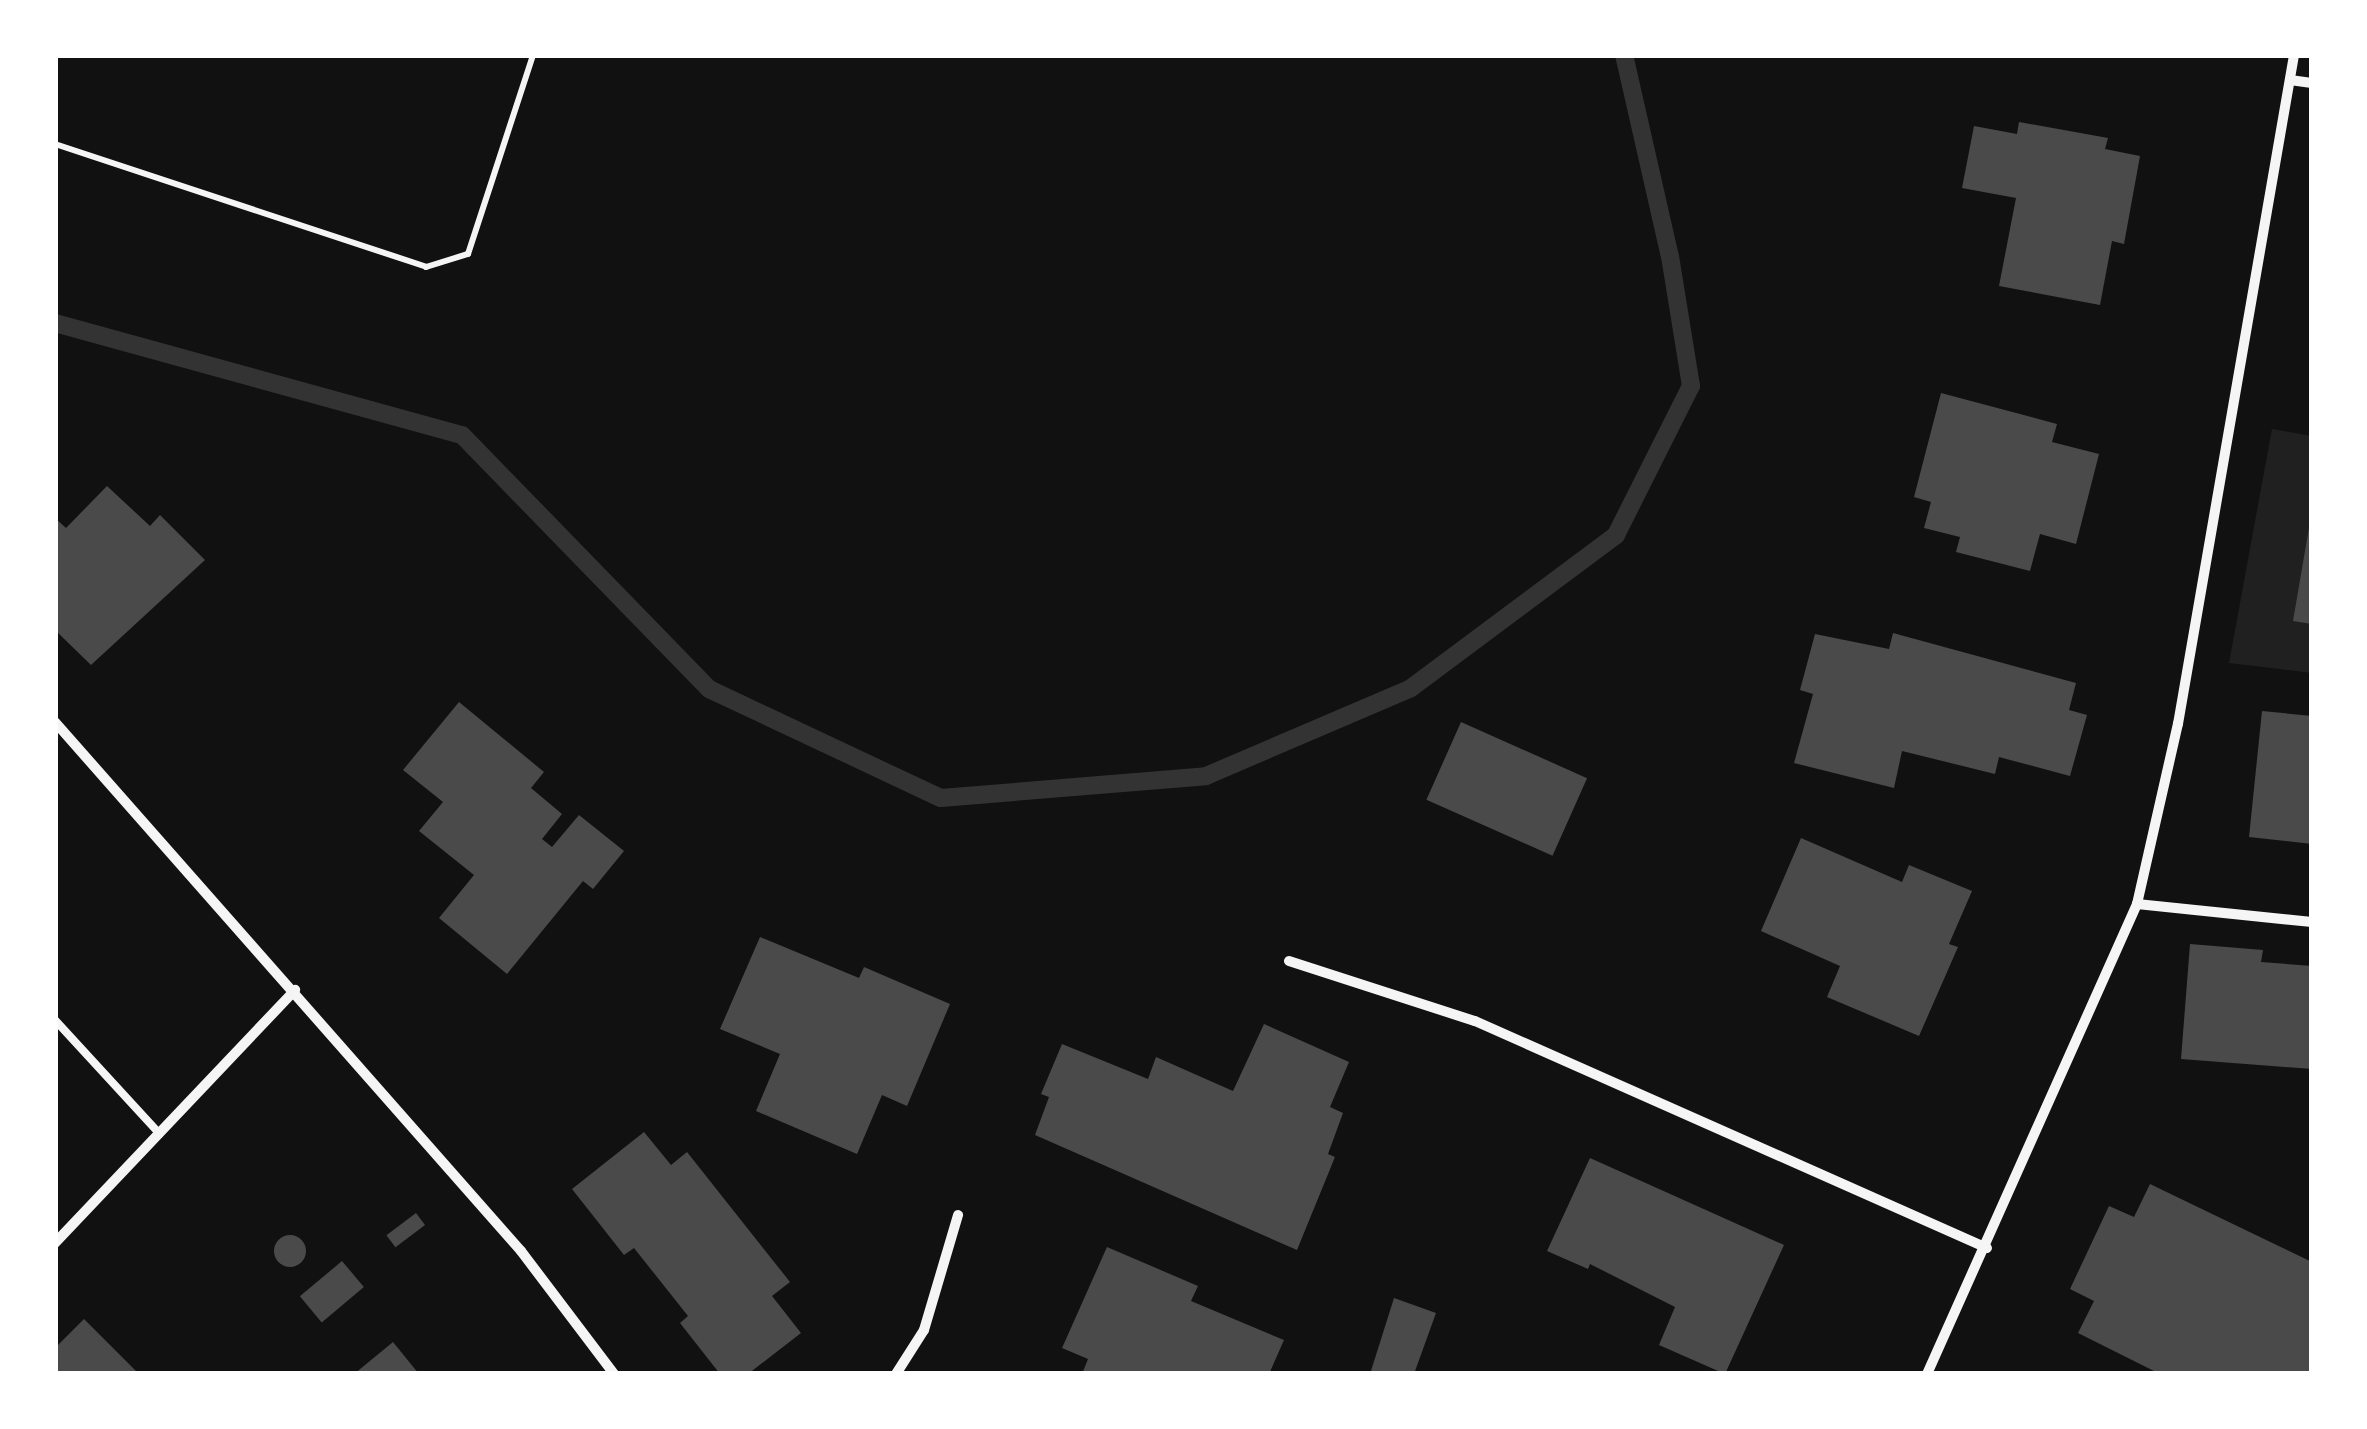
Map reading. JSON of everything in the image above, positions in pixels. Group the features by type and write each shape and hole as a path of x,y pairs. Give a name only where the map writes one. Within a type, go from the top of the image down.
{"street":[{"path":"1927,1374 1987,1248 2137,904 2178,724 2294,55"},
{"path":"2290,80 2312,84"},
{"path":"55,722 520,1250 614,1374"},
{"path":"2137,904 2312,922"},
{"path":"1290,961 1476,1021 1987,1248"},
{"path":"55,1243 294,990"},
{"path":"896,1374 924,1330 958,1215"}],"lane":[{"path":"55,1020 160,1133"}],"path":[{"path":"55,144 426,266 468,254 533,55"}],"shaded area":[{"path":"2272,429 2312,436 2312,673 2229,663"}],"building":[{"path":"2019,122 2108,138 2105,149 2140,156 2124,244 2112,241 2100,305 1999,286 2016,198 1962,188 1974,126 2017,134"},
{"path":"1941,393 2057,424 2052,442 2099,454 2076,544 2040,534 2030,571 1956,552 1960,537 1924,528 1931,502 1914,497"},
{"path":"107,486 150,526 160,515 205,560 91,665 55,630 55,518 66,528"},
{"path":"2312,522 2312,624 2293,621"},
{"path":"1893,633 2076,683 2069,710 2087,715 2070,776 1999,757 1995,774 1902,751 1894,788 1794,763 1813,694 1800,690 1815,634 1889,649"},
{"path":"459,702 544,772 531,788 562,814 542,839 552,847 579,815 624,851 593,889 583,881 507,974 439,918 474,875 419,831 443,802 403,770"},
{"path":"2262,711 2312,716 2312,844 2249,837"},
{"path":"1461,722 1587,778 1552,856 1426,800"},
{"path":"1801,838 1902,882 1909,865 1972,891 1949,944 1958,947 1919,1036 1827,997 1840,966 1761,931"},
{"path":"760,937 859,978 864,967 950,1004 907,1106 882,1095 857,1154 756,1111 780,1054 720,1029"},
{"path":"2190,944 2263,950 2261,962 2312,966 2312,1069 2181,1059"},
{"path":"1264,1024 1349,1062 1330,1107 1343,1113 1328,1154 1335,1157 1297,1250 1035,1135 1049,1097 1041,1094 1062,1044 1148,1079 1156,1057 1233,1091"},
{"path":"644,1132 671,1165 687,1152 790,1282 772,1296 801,1333 748,1374 720,1374 680,1323 688,1316 634,1248 624,1255 572,1189"},
{"path":"1590,1158 1784,1245 1725,1374 1659,1345 1675,1307 1590,1264 1588,1269 1547,1251"},
{"path":"2150,1184 2312,1262 2312,1374 2160,1374 2078,1333 2094,1301 2070,1289 2109,1206 2134,1217"},
{"path":"416,1213 425,1225 395,1247 386,1235"},
{"path":"290,1235 301,1240 306,1251 301,1262 290,1267 279,1262 274,1251 279,1240"},
{"path":"1107,1247 1198,1286 1191,1301 1284,1340 1269,1374 1082,1374 1088,1359 1062,1348"},
{"path":"342,1261 364,1287 322,1322 300,1296"},
{"path":"1394,1298 1436,1313 1414,1374 1370,1374"},
{"path":"84,1319 139,1374 55,1374 55,1348"},
{"path":"393,1342 419,1374 354,1374"}],"waterway":[{"path":"55,323 462,435 709,689 941,798 1206,776 1411,688 1616,535 1691,386 1670,257 1624,55"}]}
